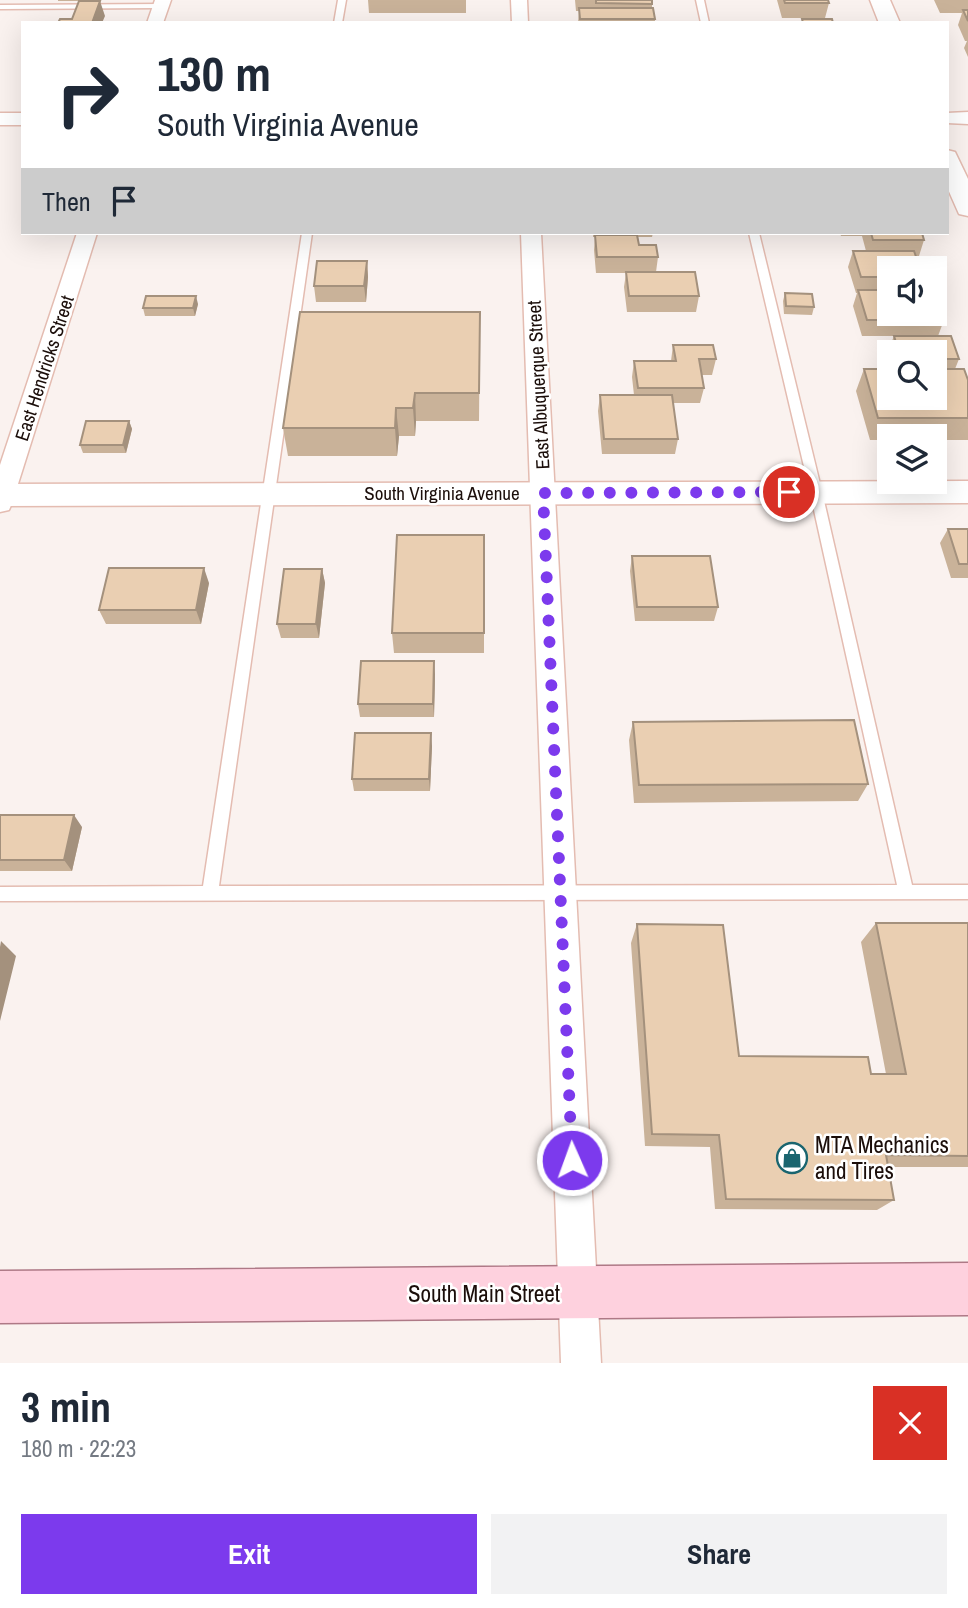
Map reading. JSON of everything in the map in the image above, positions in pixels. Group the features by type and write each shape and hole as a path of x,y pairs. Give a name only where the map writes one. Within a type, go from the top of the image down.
{"main road":[{"name":"South Main Street","path":"0,1297 968,1289"}],"street":[{"path":"519,0 520,21"},
{"path":"880,0 889,21"},
{"path":"156,21 162,3"},
{"path":"949,118 968,118"},
{"path":"0,119 21,119"},
{"path":"949,162 968,209"},
{"name":"East Hendricks Street","path":"1,498 87,235"},
{"name":"East Albuquerque Street","path":"531,235 581,1363"},
{"name":"South Virginia Avenue","path":"1,498 270,494 968,492"}],"lane":[{"path":"338,21 342,0"},
{"path":"700,0 705,21"},
{"path":"0,7 162,3"},
{"path":"210,894 307,235"},
{"path":"754,235 816,492 906,892"},
{"path":"0,894 968,892"}],"building":[{"path":"596,0 652,0 652,4 596,3"},
{"path":"784,0 828,0 829,3 785,3"},
{"path":"79,1 100,1 93,21 59,21 72,19"},
{"path":"579,8 653,8 655,19 580,19"},
{"path":"802,19 832,21 802,21"},
{"path":"595,235 637,235 639,245 656,245 658,257 597,257"},
{"path":"872,235 923,235 924,240 873,240"},
{"path":"853,251 914,251 916,256 877,256 877,277 861,277"},
{"path":"317,261 367,261 364,286 314,286"},
{"path":"626,272 695,272 699,296 629,296"},
{"path":"858,290 877,290 877,320 867,320"},
{"path":"785,293 812,294 814,307 786,306"},
{"path":"146,296 196,296 193,308 143,308"},
{"path":"300,312 480,312 479,393 415,393 413,408 396,408 395,428 283,428"},
{"path":"894,336 951,336 959,359 947,359 947,340 895,340"},
{"path":"673,345 713,345 716,359 699,359 704,388 638,388 634,361 676,361"},
{"path":"864,369 877,369 877,410 947,410 947,369 964,369 968,380 968,418 878,418"},
{"path":"600,395 672,395 678,439 604,439"},
{"path":"86,421 129,421 123,445 80,445"},
{"path":"948,529 968,529 968,564 959,564"},
{"path":"397,535 484,535 484,633 392,633"},
{"path":"632,556 710,556 718,607 637,607"},
{"path":"109,568 204,568 196,610 99,610"},
{"path":"284,569 322,569 316,624 277,624"},
{"path":"361,661 434,661 433,704 358,704"},
{"path":"854,720 868,784 639,785 633,722"},
{"path":"355,733 431,733 429,779 352,779"},
{"path":"0,815 74,815 64,860 0,860"},
{"path":"876,923 968,923 968,1156 886,1155 894,1200 726,1199 719,1135 652,1134 637,924 723,925 739,1056 868,1057 871,1074 906,1074"}],"place":[{"name":"MTA Mechanics and Tires","path":"792,1158"}],"route":[{"path":"572,1160 543,493 789,492"}]}
